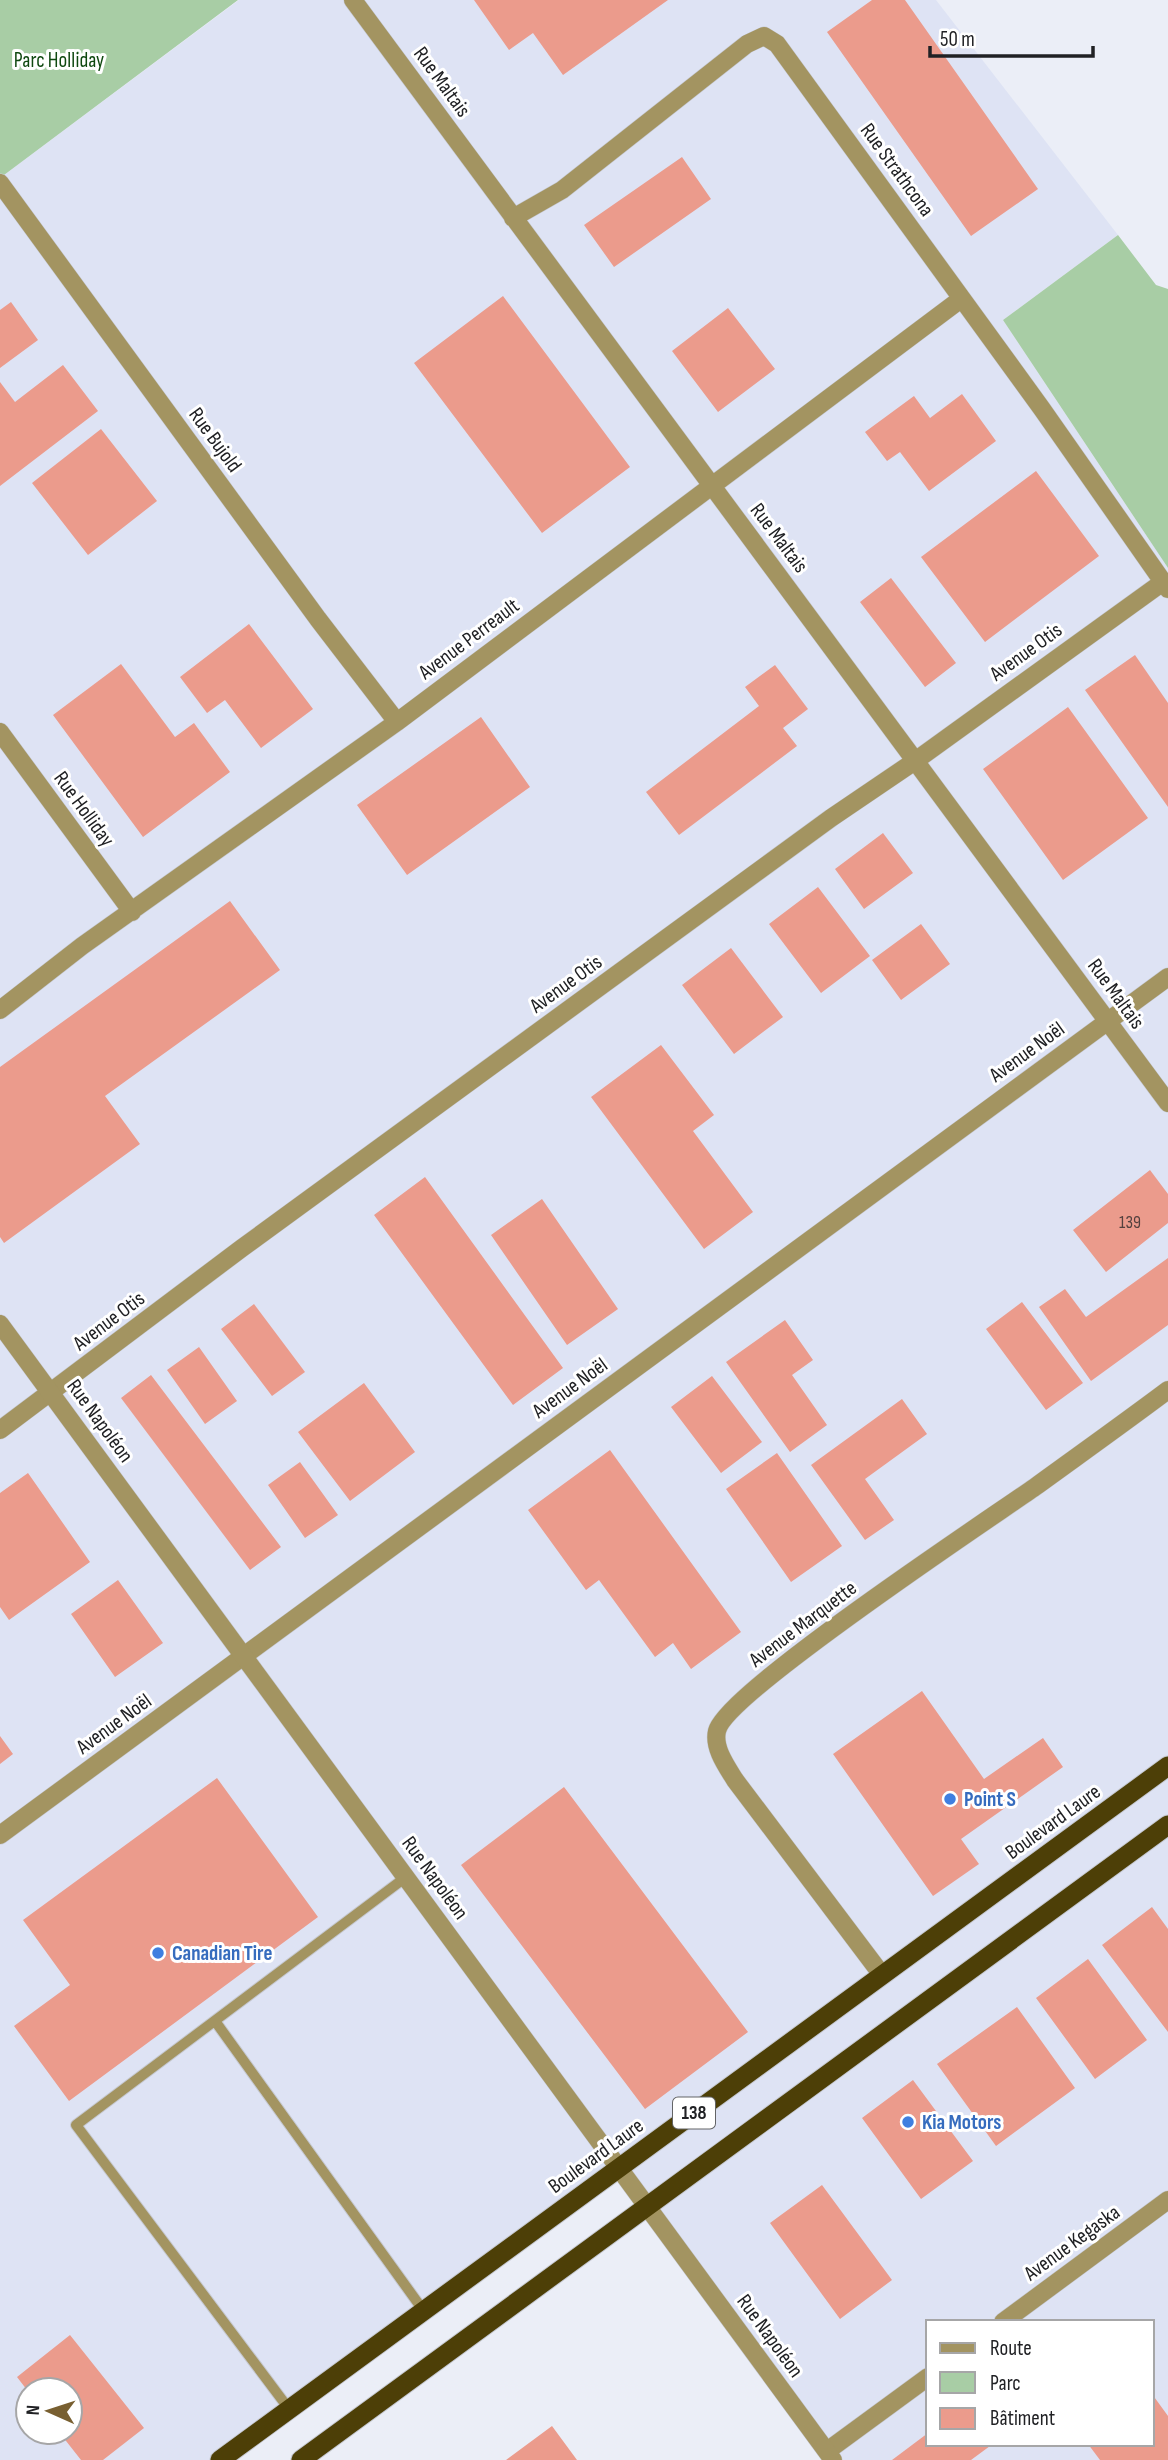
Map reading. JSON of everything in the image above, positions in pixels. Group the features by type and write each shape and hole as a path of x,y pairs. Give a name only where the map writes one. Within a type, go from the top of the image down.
{"highway":[{"name":"Boulevard Laure","path":"220,2460 1168,1766"},
{"name":"138","path":"301,2460 1168,1825"}],"street":[{"name":"Rue Maltais","path":"353,0 1168,1103"},
{"name":"Rue Strathcona","path":"513,218 562,190 747,44 764,36 777,44 1042,408 1166,585"},
{"name":"Rue Bujold","path":"0,183 397,722"},
{"name":"Avenue Perreault","path":"0,1010 82,946 397,722 961,299"},
{"name":"Avenue Otis","path":"0,1430 253,1240 808,834 1166,585"},
{"name":"Rue Holliday","path":"0,732 132,912"},
{"name":"Avenue Noël","path":"0,1835 1168,977"},
{"name":"Rue Napoléon","path":"0,1324 830,2456"},
{"name":"Avenue Marquette","path":"882,1975 735,1780 721,1756 717,1732 725,1717 768,1678 860,1609 1168,1390"},
{"name":"Avenue Kegaska","path":"1006,2320 1168,2200"},
{"path":"830,2456 926,2378"}],"lane":[{"path":"289,2409 76,2125 406,1877"},
{"path":"215,2021 424,2310"}],"shaded area":[{"path":"239,0 936,0 1118,235 1003,320 1168,568 1168,2460 827,2460 619,2168 220,2460 0,2460 0,178"}],"green space":[{"name":"Parc Holliday","path":"0,0 238,0 0,178"},
{"path":"1118,235 1156,285 1168,289 1168,568 1003,320"}],"building":[{"path":"474,0 668,0 563,75 533,33 509,50"},
{"path":"872,0 905,0 1038,189 971,236 827,32"},
{"path":"682,157 711,199 614,267 584,225"},
{"path":"503,296 630,467 542,533 414,363"},
{"path":"11,302 38,340 0,368 0,310"},
{"path":"728,308 775,369 718,412 672,351"},
{"path":"63,365 98,411 0,486 0,382 15,402"},
{"path":"962,394 996,441 929,491 900,452 887,461 865,432 914,396 930,418"},
{"path":"101,429 157,501 88,555 32,483"},
{"path":"1036,471 1099,556 985,642 921,557"},
{"path":"891,578 956,663 925,687 860,602"},
{"path":"249,624 313,709 261,748 225,700 207,713 180,677"},
{"path":"1135,655 1168,703 1168,807 1085,690"},
{"path":"121,664 175,737 194,723 230,772 143,837 53,715"},
{"path":"775,665 808,709 783,728 797,746 679,835 646,792 759,706 745,687"},
{"path":"1068,707 1148,818 1063,880 983,769"},
{"path":"481,717 530,787 407,875 357,805"},
{"path":"883,833 913,873 864,909 835,869"},
{"path":"818,887 870,956 821,993 769,924"},
{"path":"230,901 280,970 105,1096 140,1144 4,1243 0,1237 0,1067"},
{"path":"921,924 950,964 901,1000 872,960"},
{"path":"731,948 783,1017 734,1054 682,985"},
{"path":"661,1045 714,1115 693,1131 753,1212 704,1249 591,1097"},
{"path":"1150,1170 1168,1194 1168,1223 1106,1272 1073,1230"},
{"path":"425,1177 563,1368 513,1405 374,1215"},
{"path":"542,1199 618,1309 567,1345 491,1235"},
{"path":"1168,1258 1168,1325 1091,1381 1039,1307 1065,1289 1086,1317"},
{"path":"1022,1302 1083,1383 1046,1410 986,1329"},
{"path":"254,1304 305,1372 272,1396 221,1329"},
{"path":"785,1320 813,1360 792,1375 827,1425 790,1452 726,1362"},
{"path":"199,1347 237,1401 205,1424 167,1370"},
{"path":"151,1375 281,1547 250,1570 121,1398"},
{"path":"712,1376 762,1442 721,1473 671,1407"},
{"path":"364,1383 415,1452 350,1501 298,1432"},
{"path":"902,1399 927,1434 865,1479 894,1520 865,1540 811,1465"},
{"path":"610,1450 741,1632 691,1669 673,1643 655,1657 599,1580 586,1590 528,1510"},
{"path":"777,1453 842,1546 791,1582 726,1489"},
{"path":"300,1462 338,1515 305,1538 268,1485"},
{"path":"28,1473 90,1562 9,1620 0,1607 0,1493"},
{"path":"118,1580 163,1643 115,1677 71,1614"},
{"path":"922,1691 984,1779 1043,1738 1063,1767 961,1839 979,1864 933,1896 833,1754"},
{"path":"0,1736 13,1754 0,1764"},
{"name":"Canadian Tire","path":"217,1778 318,1917 69,2101 14,2026 70,1985 23,1920"},
{"path":"564,1787 748,2032 645,2109 461,1865"},
{"path":"1152,1907 1168,1929 1168,2032 1102,1945"},
{"path":"1088,1959 1147,2040 1095,2079 1036,1998"},
{"path":"1017,2007 1075,2088 996,2146 937,2064"},
{"path":"913,2080 973,2161 921,2199 862,2118"},
{"path":"822,2185 892,2280 840,2319 770,2223"},
{"path":"70,2335 144,2428 103,2460 81,2460 70,2446 84,2446 84,2376 18,2376"},
{"path":"1154,2397 1168,2416 1168,2460 1100,2460 1090,2446 1154,2446"},
{"path":"552,2426 577,2460 506,2460"},
{"path":"926,2434 926,2446 990,2446 971,2460 892,2460"}],"place":[{"name":"Point S","path":"950,1799"},
{"name":"Canadian Tire","path":"158,1953"},
{"name":"Kia Motors","path":"908,2122"}]}
